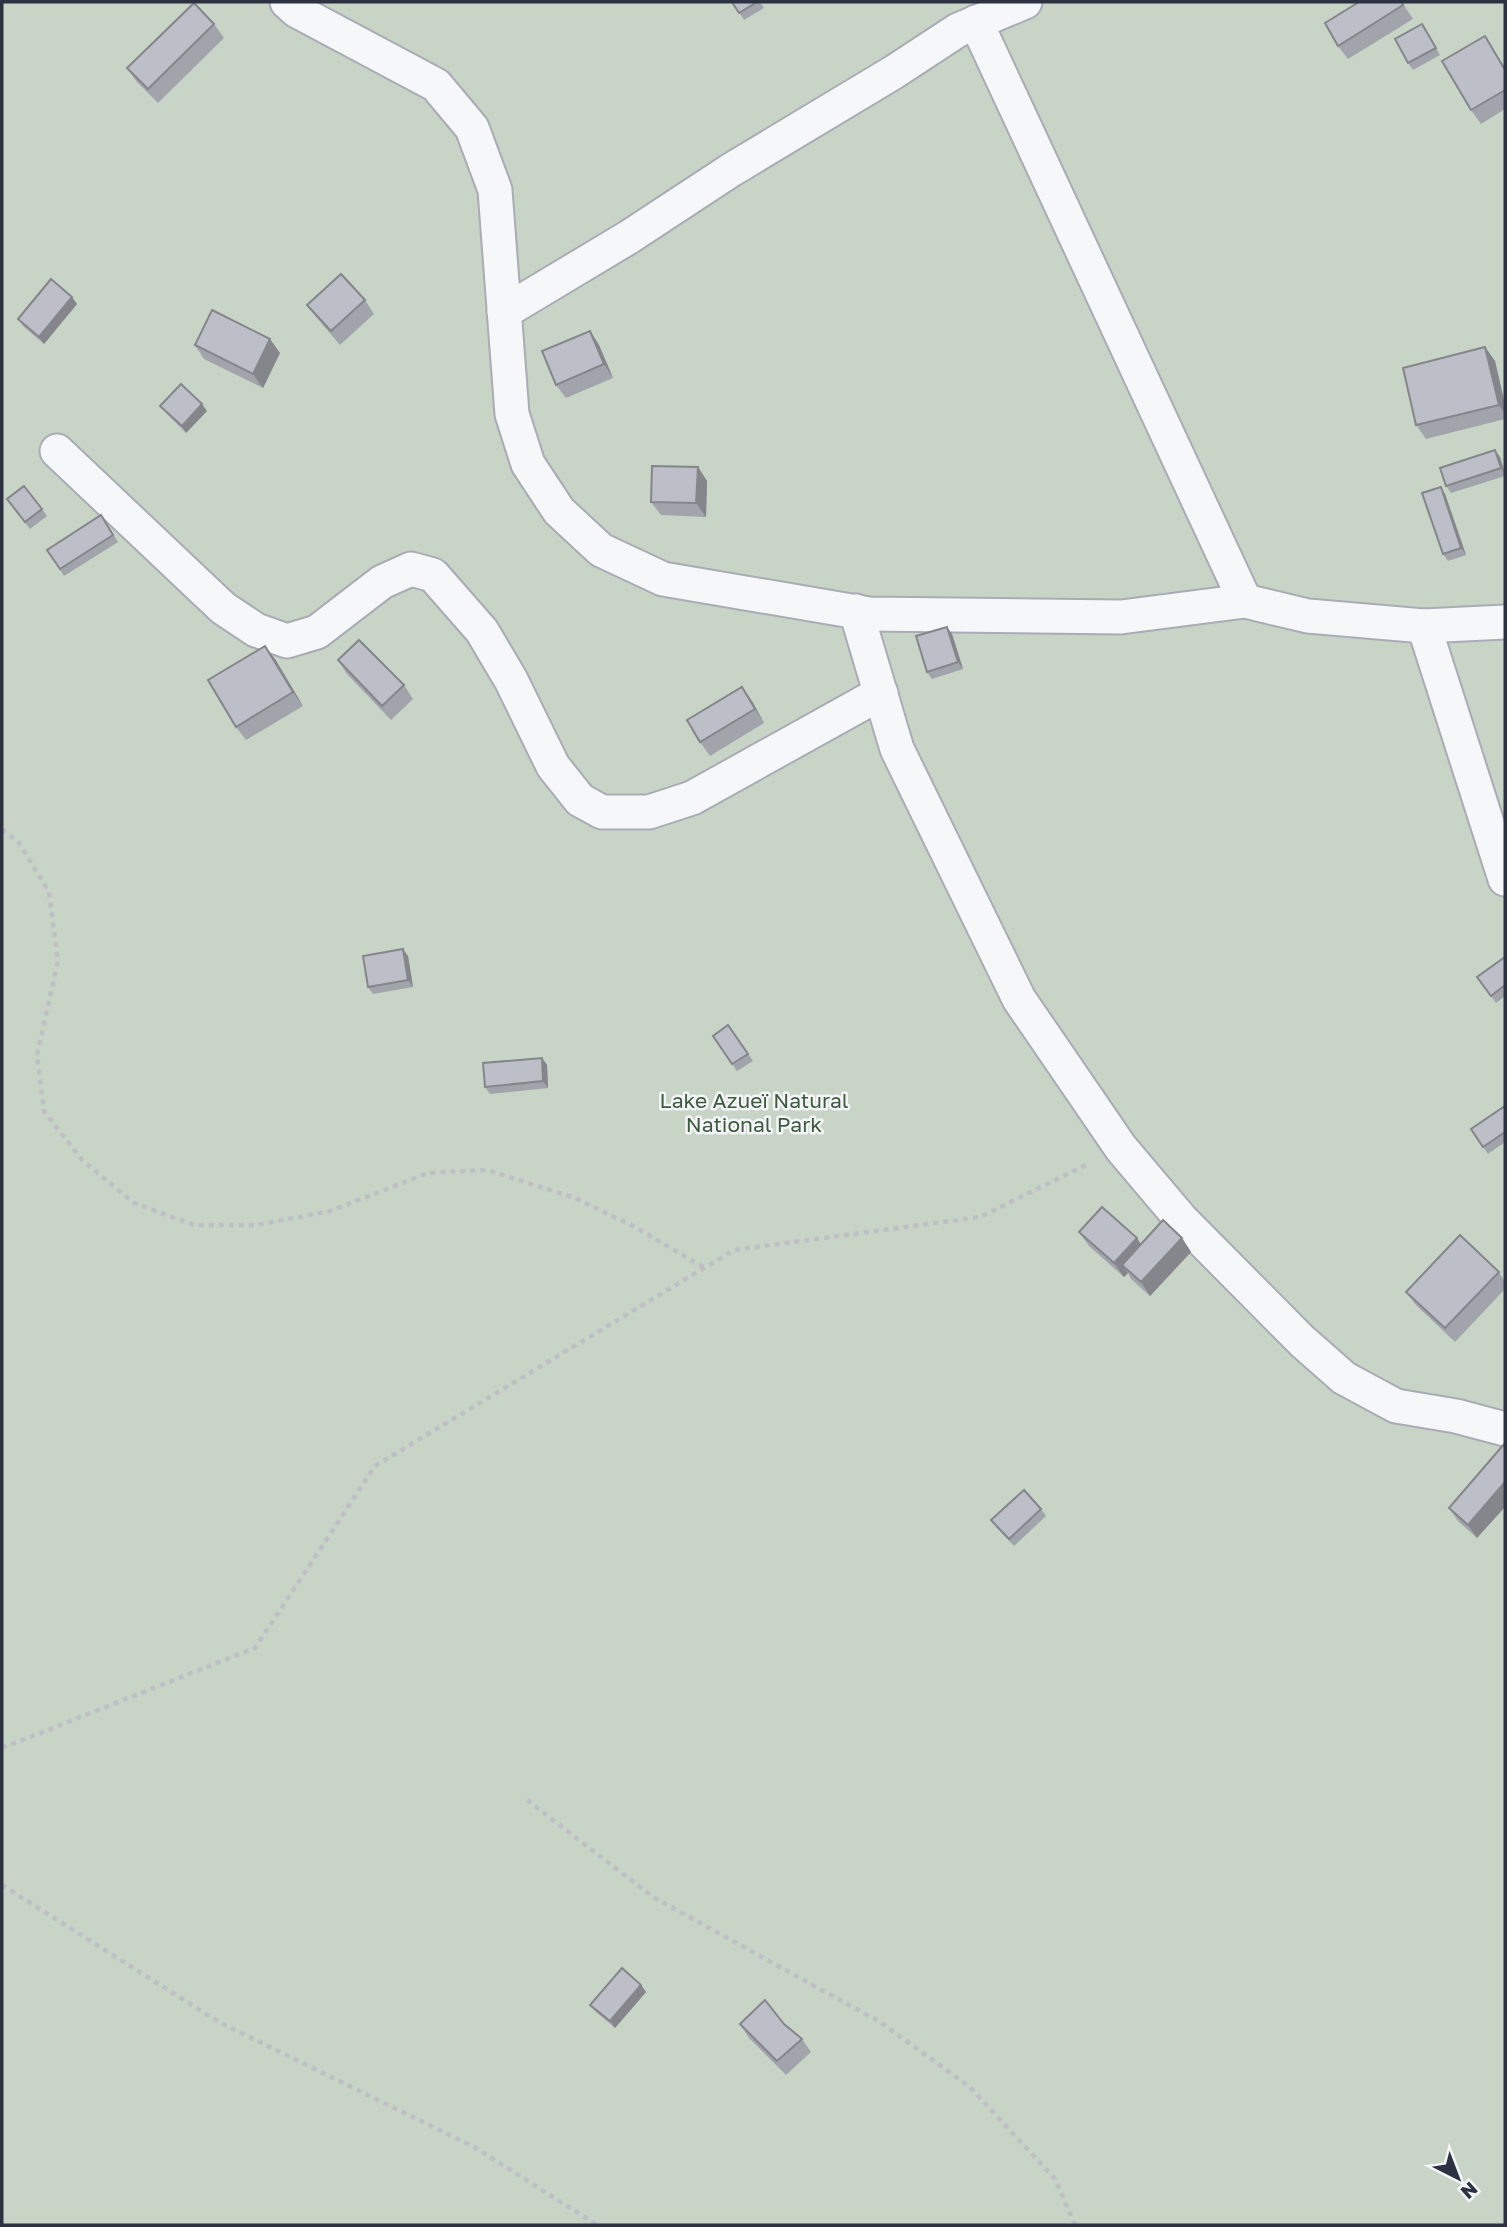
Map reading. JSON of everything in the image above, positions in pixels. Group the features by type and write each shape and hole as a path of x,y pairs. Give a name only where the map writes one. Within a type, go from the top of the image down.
{"street":[{"path":"287,2 297,11 436,85 472,128 495,190 512,414 528,464 559,511 601,550 663,579 869,614 1121,617 1245,601 1308,616 1424,626 1505,622"},
{"path":"505,312 958,30 1025,2"},
{"path":"976,22 1245,601"},
{"path":"57,451 223,608 256,630 287,641 317,632 382,582 401,573 411,569 433,575 482,631 511,680 553,766 580,800 602,811 649,812 692,798 881,693"},
{"path":"856,611 897,749 1019,999 1121,1148 1190,1229 1301,1341 1344,1378 1396,1406 1456,1416 1505,1429"},
{"path":"1424,626 1505,879"}],"path":[{"path":"2,829 19,843 49,892 58,961 37,1055 44,1111 82,1160 134,1203 194,1225 257,1225 330,1211 428,1173 487,1170 575,1198 633,1226 705,1268"},
{"path":"2,1748 255,1648 375,1466 734,1251 981,1217 1121,1148"},
{"path":"527,1800 653,1897 880,2022 970,2088 1055,2179 1075,2225"},
{"path":"2,1885 219,2022 476,2148 597,2225"}],"green space":[{"name":"Lake Azueï Natural National Park","path":"2,2 1505,2 1505,2225 2,2225"}],"building":[{"path":"732,2 757,2 739,13"},
{"path":"1359,2 1401,2 1403,5 1338,46 1325,23"},
{"path":"194,3 214,24 148,89 127,68"},
{"path":"1422,24 1436,48 1408,63 1395,39"},
{"path":"1485,36 1505,70 1505,90 1471,110 1442,61"},
{"path":"341,274 365,300 331,331 307,305"},
{"path":"51,279 72,297 39,337 18,319"},
{"path":"212,310 270,339 253,374 195,345"},
{"path":"590,331 604,364 556,385 542,351"},
{"path":"1485,347 1499,405 1416,425 1403,368"},
{"path":"181,384 202,404 182,426 160,406"},
{"path":"1495,450 1501,468 1446,486 1440,468"},
{"path":"652,466 698,467 696,503 651,502"},
{"path":"24,486 42,509 25,522 7,499"},
{"path":"1441,487 1461,548 1443,554 1422,493"},
{"path":"101,515 113,535 60,569 47,550"},
{"path":"947,627 958,662 927,672 916,636"},
{"path":"359,640 404,685 382,706 338,660"},
{"path":"265,646 293,692 236,727 208,680"},
{"path":"742,687 755,709 700,742 687,720"},
{"path":"403,949 408,980 368,987 363,956"},
{"path":"1505,957 1505,985 1491,996 1477,977"},
{"path":"728,1025 748,1054 732,1064 713,1036"},
{"path":"542,1058 543,1081 485,1087 483,1063"},
{"path":"1505,1106 1505,1132 1483,1147 1471,1129"},
{"path":"1102,1207 1137,1238 1114,1263 1079,1232"},
{"path":"1163,1220 1182,1238 1141,1282 1122,1265"},
{"path":"1460,1235 1499,1272 1445,1328 1406,1292"},
{"path":"1505,1443 1505,1482 1468,1525 1449,1508"},
{"path":"1024,1490 1041,1509 1009,1539 991,1520"},
{"path":"622,1968 641,1985 610,2021 590,2005"},
{"path":"765,2000 784,2024 802,2039 777,2061 740,2024"}]}
